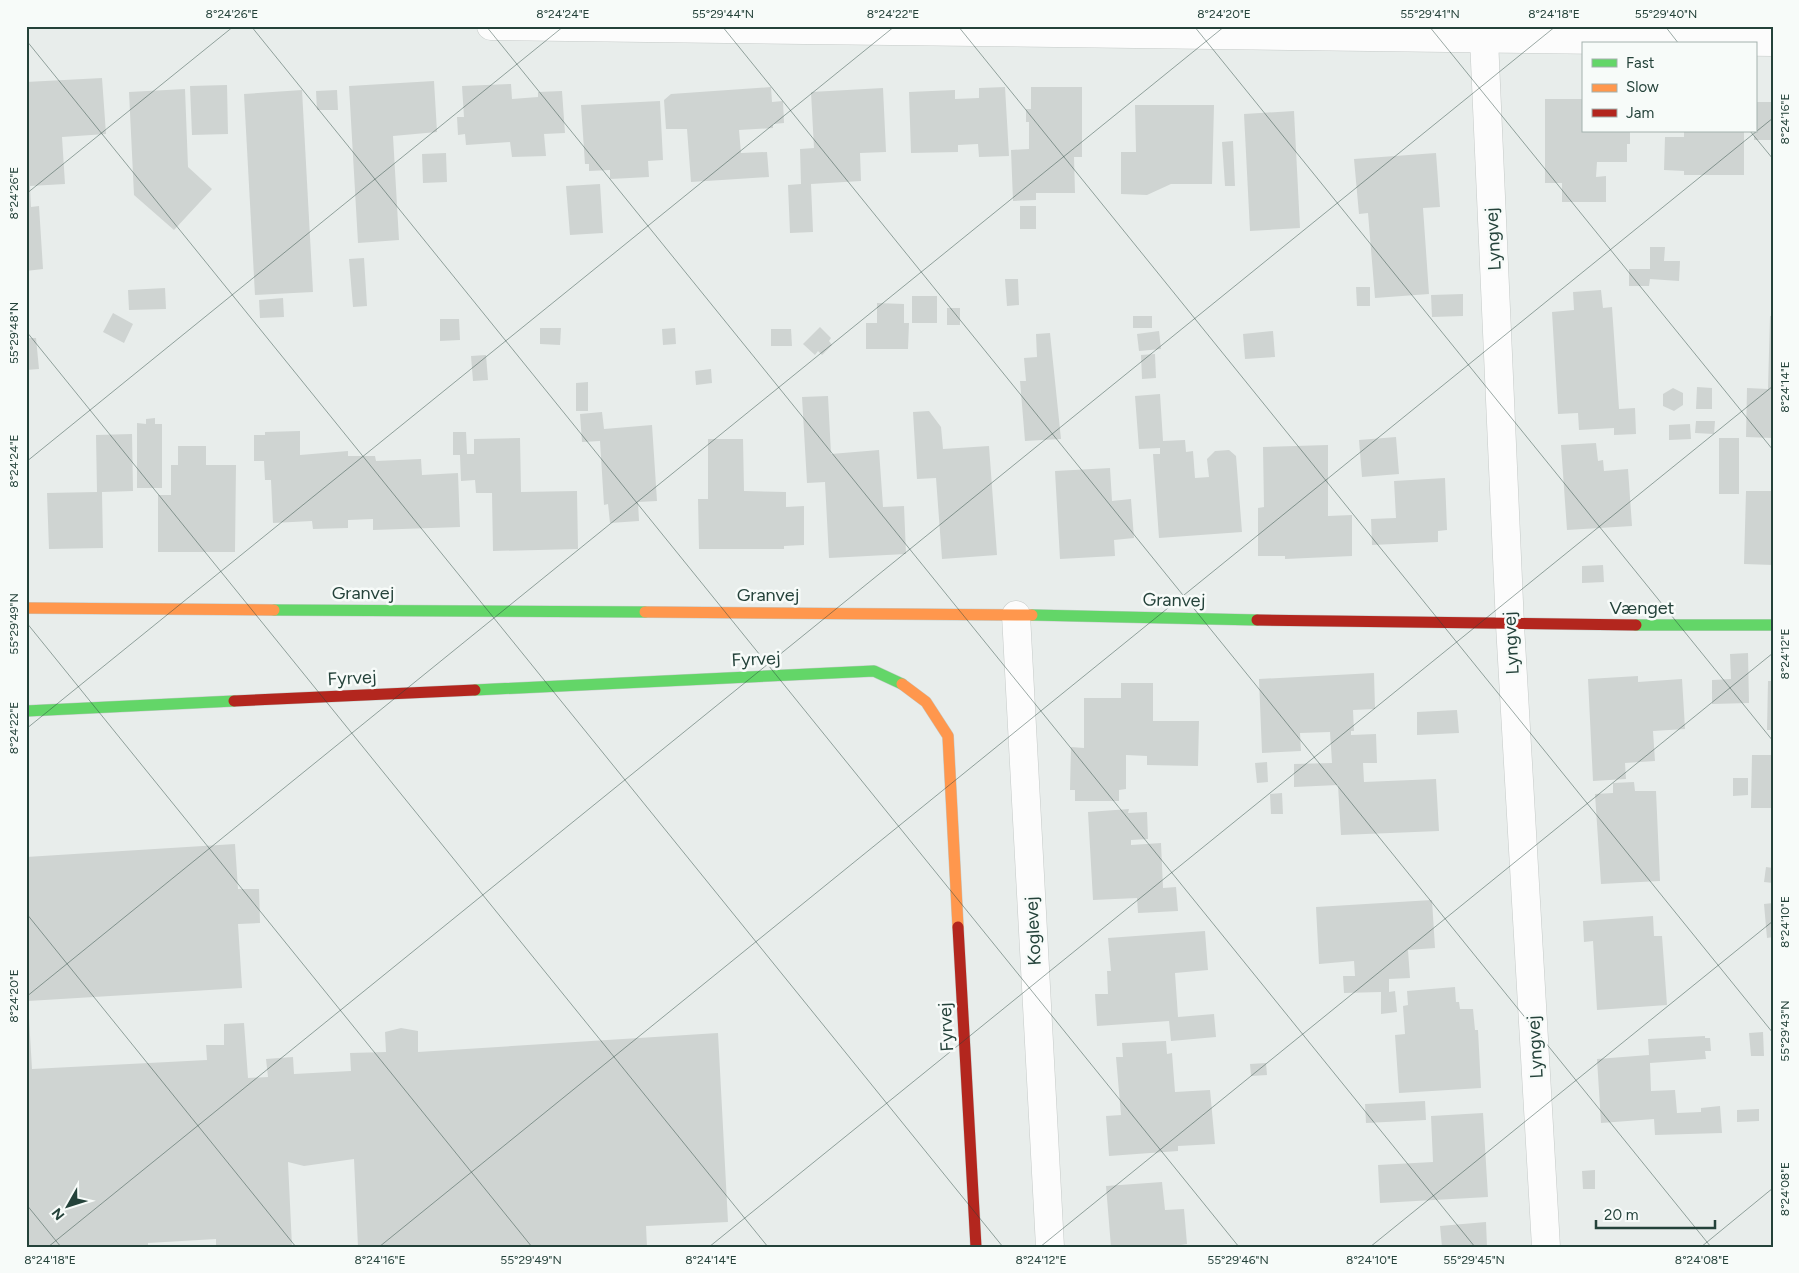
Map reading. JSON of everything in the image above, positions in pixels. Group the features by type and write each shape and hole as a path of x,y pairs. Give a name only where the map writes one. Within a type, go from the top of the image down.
{"street":[{"path":"491,26 1484,39 1668,33 1773,42"},
{"name":"Lyngvej","path":"1484,39 1510,625 1546,1247"},
{"name":"Granvej","path":"26,608 1016,615 1510,625"},
{"name":"Koglevej","path":"1016,615 1050,1247"},
{"name":"Vænget","path":"1510,625 1773,625"},
{"name":"Fyrvej","path":"26,711 874,671 906,683 932,706 948,736 976,1247"}],"building":[{"path":"102,78 106,134 62,137 65,184 30,186 31,207 39,206 43,269 26,271 26,82"},
{"path":"434,81 437,132 393,136 399,240 358,243 349,86"},
{"path":"511,84 512,99 538,97 538,92 562,91 565,133 544,134 546,156 512,157 510,142 466,145 465,134 458,135 457,117 464,117 462,86"},
{"path":"227,85 228,134 192,135 190,86"},
{"path":"771,87 772,102 783,101 784,123 773,124 773,128 739,130 741,153 767,152 769,177 691,182 687,129 666,129 664,100 671,94"},
{"path":"1005,87 1009,156 979,157 978,144 958,145 958,152 911,153 909,92 955,90 955,99 979,98 979,88"},
{"path":"1031,87 1082,87 1082,157 1074,157 1075,193 1036,193 1036,200 1013,201 1011,150 1029,149 1029,122 1026,122 1026,109 1031,109"},
{"path":"883,88 886,152 860,153 861,181 811,184 813,232 790,233 788,185 801,184 800,149 814,148 811,92"},
{"path":"185,89 188,167 212,189 174,230 134,195 129,92"},
{"path":"302,90 313,292 255,295 244,94"},
{"path":"337,90 338,110 317,110 316,91"},
{"path":"1545,99 1582,99 1582,132 1630,132 1630,144 1627,144 1627,162 1597,162 1596,177 1606,176 1606,202 1562,202 1562,183 1545,183"},
{"path":"660,101 663,160 648,161 649,177 610,179 610,170 589,171 589,164 585,164 581,105"},
{"path":"1756,102 1773,102 1773,140 1754,140 1754,132 1756,132"},
{"path":"1135,105 1214,105 1212,184 1171,184 1147,195 1121,194 1121,152 1136,152"},
{"path":"1294,111 1300,228 1250,231 1244,114"},
{"path":"1684,132 1744,132 1744,175 1684,175 1684,171 1664,170 1665,137 1684,137"},
{"path":"1233,141 1235,186 1225,186 1222,142"},
{"path":"446,153 447,182 423,183 422,154"},
{"path":"1436,153 1440,207 1423,208 1429,294 1375,298 1368,213 1359,214 1354,159"},
{"path":"600,184 603,233 570,235 566,186"},
{"path":"1020,206 1036,206 1036,229 1020,229"},
{"path":"1650,247 1665,247 1664,261 1680,261 1679,281 1650,279 1649,286 1629,286 1629,269 1650,269"},
{"path":"364,258 367,306 353,307 349,259"},
{"path":"1005,279 1018,279 1019,305 1007,306"},
{"path":"1356,287 1370,287 1370,306 1357,306"},
{"path":"165,288 166,309 129,310 128,290"},
{"path":"1601,290 1603,308 1612,307 1619,409 1635,408 1636,434 1614,435 1614,428 1579,430 1578,413 1558,414 1552,312 1574,310 1573,292"},
{"path":"1463,294 1463,316 1432,317 1431,295"},
{"path":"912,296 937,296 937,323 912,323"},
{"path":"283,298 284,317 260,318 259,300"},
{"path":"877,303 904,304 904,323 909,323 908,349 866,349 866,323 877,323"},
{"path":"947,308 960,308 960,325 947,325"},
{"path":"113,313 133,324 124,343 103,332"},
{"path":"1133,316 1152,316 1152,328 1133,328"},
{"path":"1770,316 1773,316 1773,438 1746,437 1747,388 1768,389"},
{"path":"440,319 459,319 460,340 440,341"},
{"path":"820,327 831,338 829,341 832,345 822,355 818,351 815,355 803,344"},
{"path":"540,328 561,328 560,345 540,344"},
{"path":"675,328 676,344 663,345 662,329"},
{"path":"771,329 791,329 792,346 771,346"},
{"path":"1159,331 1161,349 1139,351 1137,334"},
{"path":"1273,331 1275,357 1245,359 1243,334"},
{"path":"1050,333 1061,439 1025,441 1020,381 1026,381 1024,358 1037,357 1036,334"},
{"path":"26,338 36,338 39,369 26,370"},
{"path":"1155,354 1156,378 1142,379 1141,355"},
{"path":"486,355 488,380 473,381 471,356"},
{"path":"711,369 712,383 696,385 695,371"},
{"path":"588,382 588,411 576,411 576,383"},
{"path":"1697,387 1712,388 1712,409 1696,409"},
{"path":"1673,388 1683,393 1683,405 1674,411 1663,406 1663,394"},
{"path":"1160,394 1163,441 1185,440 1186,452 1193,451 1195,478 1209,477 1207,459 1215,451 1229,450 1236,456 1242,532 1159,538 1153,454 1160,454 1160,448 1139,449 1135,396"},
{"path":"828,396 831,454 879,450 883,507 904,506 906,554 829,558 825,482 807,483 802,397"},
{"path":"929,411 941,427 943,449 989,446 997,555 942,559 936,478 917,479 913,412"},
{"path":"602,412 604,429 652,425 657,501 638,502 639,521 610,523 608,504 604,505 600,441 582,442 580,414"},
{"path":"155,418 155,424 162,424 162,488 137,488 137,423 146,424 146,419"},
{"path":"1696,421 1715,421 1714,434 1695,433"},
{"path":"1690,424 1691,439 1669,440 1669,425"},
{"path":"300,431 300,455 348,451 348,456 375,456 376,461 421,459 422,475 458,473 460,527 373,530 373,519 348,520 348,528 313,529 312,521 273,523 271,480 265,480 264,461 254,461 254,435 265,435 265,432"},
{"path":"453,432 466,432 467,454 474,454 474,439 520,438 521,492 577,491 578,549 493,551 492,493 476,493 475,480 461,481 460,455 453,455"},
{"path":"132,434 133,491 102,492 103,548 49,549 47,493 97,492 96,435"},
{"path":"1396,437 1399,474 1362,477 1359,440"},
{"path":"1719,438 1739,438 1739,494 1719,494"},
{"path":"708,439 743,439 744,491 786,492 786,507 804,506 804,545 784,546 784,549 699,549 698,499 708,499"},
{"path":"1596,443 1598,461 1603,460 1604,471 1628,469 1632,526 1567,530 1561,445"},
{"path":"1328,445 1328,516 1352,515 1352,556 1285,559 1285,556 1258,556 1258,508 1264,507 1263,447"},
{"path":"178,446 206,446 206,465 236,465 235,552 158,552 158,495 171,495 171,465 178,465"},
{"path":"1110,468 1112,501 1131,499 1134,538 1114,540 1115,556 1060,559 1055,471"},
{"path":"1445,478 1447,530 1438,531 1438,542 1372,545 1371,519 1396,518 1394,481"},
{"path":"1746,491 1773,491 1773,565 1744,564"},
{"path":"1603,565 1604,582 1582,583 1582,566"},
{"path":"1748,653 1749,703 1712,704 1712,680 1731,679 1730,654"},
{"path":"1374,673 1375,709 1353,710 1354,731 1351,731 1351,735 1376,734 1377,763 1363,763 1364,782 1436,779 1439,831 1341,835 1338,785 1294,787 1294,764 1332,763 1330,732 1300,733 1301,751 1262,753 1259,679"},
{"path":"1638,676 1638,682 1682,679 1685,729 1653,731 1655,761 1625,763 1626,779 1593,781 1588,679"},
{"path":"1768,681 1773,681 1773,730 1767,730"},
{"path":"1121,683 1153,683 1153,721 1199,721 1198,766 1147,765 1147,756 1126,755 1126,789 1119,790 1119,801 1075,801 1075,790 1070,790 1071,747 1084,748 1084,698 1121,698"},
{"path":"1457,710 1459,733 1417,735 1417,712"},
{"path":"1752,755 1773,755 1773,808 1751,808"},
{"path":"1267,762 1268,782 1257,783 1255,763"},
{"path":"1733,778 1748,778 1748,795 1733,796"},
{"path":"1634,782 1635,791 1656,791 1660,881 1601,884 1595,794 1613,793 1613,783"},
{"path":"1282,793 1283,814 1271,814 1270,794"},
{"path":"1129,809 1128,813 1147,812 1148,839 1131,840 1131,845 1161,843 1163,888 1176,887 1178,911 1138,913 1137,898 1093,900 1088,812"},
{"path":"235,844 238,889 259,889 260,923 238,924 242,988 28,1001 32,1069 207,1060 206,1045 224,1045 224,1024 244,1023 248,1078 268,1077 266,1059 293,1057 294,1074 351,1071 350,1053 386,1052 385,1032 401,1028 418,1031 418,1052 718,1033 728,1222 646,1226 647,1247 358,1247 354,1159 304,1166 288,1162 292,1247 216,1247 216,1239 148,1243 148,1247 26,1247 26,857"},
{"path":"1766,867 1773,868 1773,883 1764,882"},
{"path":"1432,900 1435,948 1408,950 1410,978 1389,979 1389,992 1395,991 1397,1012 1381,1014 1381,992 1344,993 1343,976 1355,976 1354,961 1319,964 1316,907"},
{"path":"1773,903 1773,937 1767,938 1764,904"},
{"path":"1653,916 1654,936 1662,936 1667,1005 1597,1010 1593,941 1584,942 1583,921"},
{"path":"1205,931 1208,970 1175,973 1178,1017 1214,1014 1216,1037 1171,1041 1169,1021 1097,1026 1095,994 1108,994 1107,971 1111,971 1108,938"},
{"path":"1455,987 1456,1002 1459,1002 1460,1009 1473,1009 1475,1030 1478,1030 1481,1088 1399,1093 1395,1035 1405,1034 1403,1006 1408,1005 1407,991"},
{"path":"1763,1032 1764,1056 1751,1056 1749,1033"},
{"path":"1705,1036 1705,1038 1710,1038 1711,1051 1705,1051 1706,1059 1650,1063 1651,1091 1675,1090 1677,1113 1701,1112 1701,1108 1720,1106 1722,1133 1655,1135 1654,1119 1601,1123 1597,1059 1649,1055 1648,1039"},
{"path":"1166,1041 1167,1054 1172,1053 1175,1092 1210,1090 1215,1144 1178,1146 1178,1151 1109,1156 1106,1116 1121,1115 1116,1057 1123,1057 1122,1043"},
{"path":"1266,1063 1267,1075 1251,1076 1250,1064"},
{"path":"1425,1101 1426,1120 1366,1123 1365,1104"},
{"path":"1759,1109 1759,1121 1737,1122 1737,1110"},
{"path":"1483,1113 1488,1197 1380,1203 1378,1165 1433,1162 1431,1116"},
{"path":"1595,1170 1595,1189 1583,1189 1582,1171"},
{"path":"1162,1182 1165,1210 1184,1209 1187,1244 1168,1247 1111,1247 1106,1186"},
{"path":"1486,1222 1487,1247 1442,1247 1440,1226"}],"traffic: fast":[{"path":"274,610 645,612"},
{"path":"1032,615 1257,620"},
{"path":"1636,625 1773,625"},
{"path":"475,690 874,671 902,684"},
{"path":"26,711 234,701"}],"traffic: slow":[{"path":"26,608 274,610"},
{"path":"645,612 1032,615"},
{"path":"902,684 926,702 948,736 958,927"}],"traffic: jam":[{"path":"1257,620 1636,625"},
{"path":"234,701 475,690"},
{"path":"958,927 976,1247"}]}
